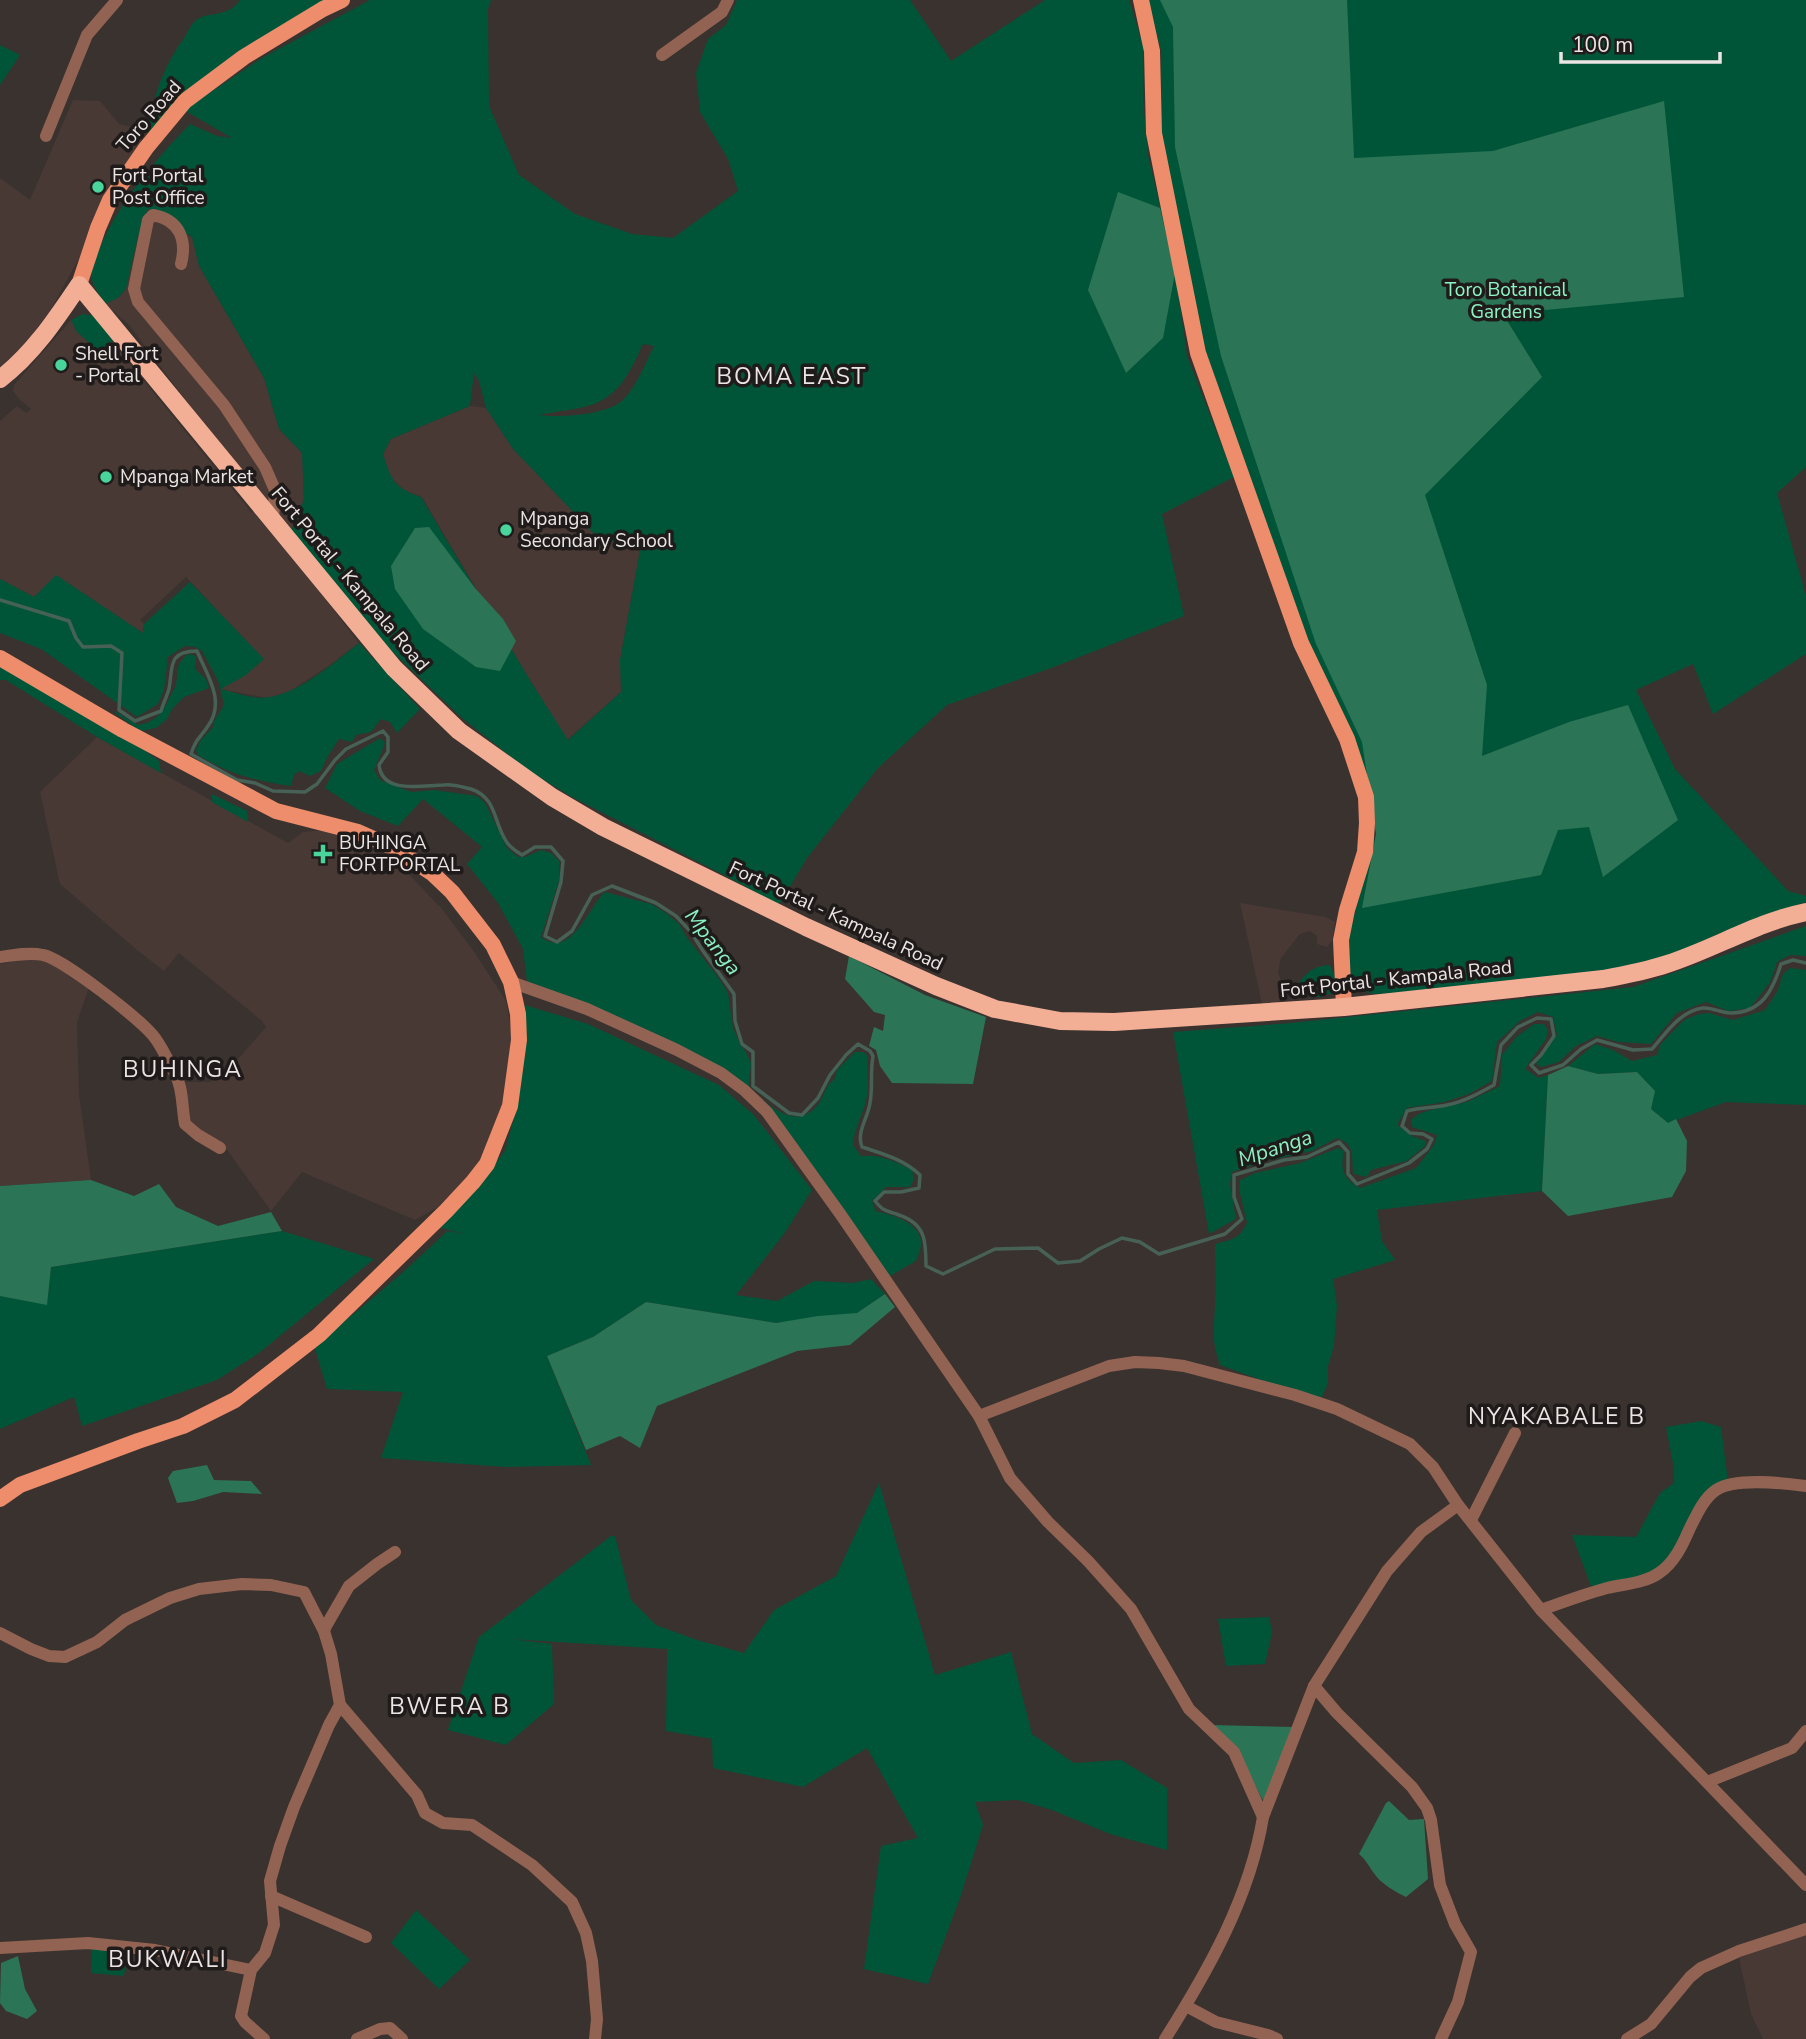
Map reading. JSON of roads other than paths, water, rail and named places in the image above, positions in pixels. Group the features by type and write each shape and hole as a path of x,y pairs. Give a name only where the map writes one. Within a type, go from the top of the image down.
{"highway":[{"path":"0,379 41,339 79,285"},
{"name":"Fort Portal - Kampala Road","path":"79,285 394,668 458,731 552,797 604,827 806,927 924,981 995,1009 1060,1021 1114,1022 1344,1007 1603,979 1669,964 1758,927 1806,912"}],"main road":[{"name":"Toro Road","path":"79,285 110,200 146,148 185,101 244,57 342,0"},
{"path":"1141,0 1152,51 1154,133 1198,353 1301,643 1347,739 1366,797 1364,852 1346,910 1341,940 1344,1007"},
{"path":"0,658 123,730 276,811 358,832 414,859 452,891 493,945 511,982 519,1014 519,1040 510,1106 487,1164 446,1211 319,1335 236,1400 183,1426 20,1485 0,1499"}],"street":[{"path":"46,136 87,35 117,0"},
{"path":"662,55 722,12 728,0"},
{"path":"181,264 185,249 181,234 167,219 153,215 148,220 134,289 138,302 224,405 265,467 275,490 272,520"},
{"path":"0,957 42,954 55,959 127,1011 155,1037 178,1079 185,1124 219,1148"},
{"path":"511,982 587,1009 677,1050 721,1073 767,1112 979,1416 1010,1478 1131,1609 1189,1709 1234,1752 1263,1817"},
{"path":"979,1416 1108,1366 1135,1362 1184,1366 1295,1395 1337,1409 1410,1444 1433,1468 1458,1505 1541,1610 1806,1885"},
{"path":"1471,1520 1515,1433"},
{"path":"1541,1610 1578,1596 1657,1575 1682,1547 1704,1501 1725,1485 1769,1482 1806,1486"},
{"path":"1165,2039 1186,2006 1230,1923 1247,1879 1263,1817 1314,1686 1387,1571 1421,1532 1458,1505"},
{"path":"324,1630 349,1586 395,1552"},
{"path":"0,1633 49,1656 65,1657 97,1642 125,1620 170,1598 199,1589 242,1584 271,1585 304,1592 324,1630 340,1705 417,1795 425,1814 443,1823 472,1825 532,1865 572,1902 586,1933 592,1961 597,2019 595,2039"},
{"path":"1314,1686 1337,1713 1412,1787 1427,1808 1440,1885 1455,1924 1471,1952 1458,2002 1441,2039"},
{"path":"264,2039 242,2016 251,1970 265,1953 274,1925 270,1881 294,1807 340,1705"},
{"path":"1707,1782 1789,1750 1806,1731"},
{"path":"271,1896 366,1937"},
{"path":"1627,2039 1651,2024 1690,1977 1701,1968 1739,1951 1806,1929"},
{"path":"0,1948 88,1943 155,1950 251,1970"},
{"path":"1186,2006 1216,2022 1277,2039"},
{"path":"356,2039 380,2029 390,2028 402,2039"}],"waterway":[{"name":"Mpanga","path":"0,600 69,621 83,647 111,646 122,653 119,710 135,721 161,711 169,689 173,662 181,654 197,651 213,688 215,707 213,717 191,754 237,780 255,783 273,791 305,792 317,784 346,749 383,731 388,737 388,752 379,765 387,781 395,785 415,787 451,785 471,789 486,798 507,843 513,849 522,855 535,847 551,847 563,861 561,882 545,936 557,942 572,931 592,895 612,886 656,903 676,916 691,932 734,994 735,1021 742,1044 753,1052 753,1086 789,1113 802,1115 818,1098 830,1075 858,1044 870,1051 873,1056 871,1097 861,1130 862,1147 900,1161 920,1175 919,1188 884,1192 875,1201 884,1209 915,1223 925,1242 926,1266 943,1274 995,1249 1038,1248 1058,1263 1080,1261 1122,1238 1140,1242 1159,1254 1225,1234 1242,1219 1234,1197 1234,1175 1284,1160 1307,1157 1339,1142 1348,1152 1348,1174 1357,1184 1409,1163 1427,1149 1432,1139 1423,1134 1410,1133 1402,1126 1407,1111 1453,1104 1494,1085 1501,1045 1518,1027 1537,1018 1551,1019 1554,1036 1531,1065 1539,1073 1563,1065 1581,1049 1597,1040 1633,1050 1652,1049 1674,1024 1695,1010 1706,1008 1730,1013 1750,1009 1770,991 1781,964 1793,960 1806,963"}],"place":[{"name":"Fort Portal Post Office","path":"98,187"},
{"name":"Shell Fort - Portal","path":"61,365"},
{"name":"Mpanga Market","path":"106,477"},
{"name":"Mpanga Secondary School","path":"506,530"},
{"name":"BUHINGA FORTPORTAL","path":"323,854"}],"district":[{"name":"BOMA EAST","path":"792,376"},
{"name":"BUHINGA","path":"183,1069"},
{"name":"NYAKABALE B","path":"1557,1416"},
{"name":"BWERA B","path":"450,1706"},
{"name":"BUKWALI","path":"168,1959"}],"park label":[{"name":"Toro Botanical Gardens","path":"1506,301"}]}
